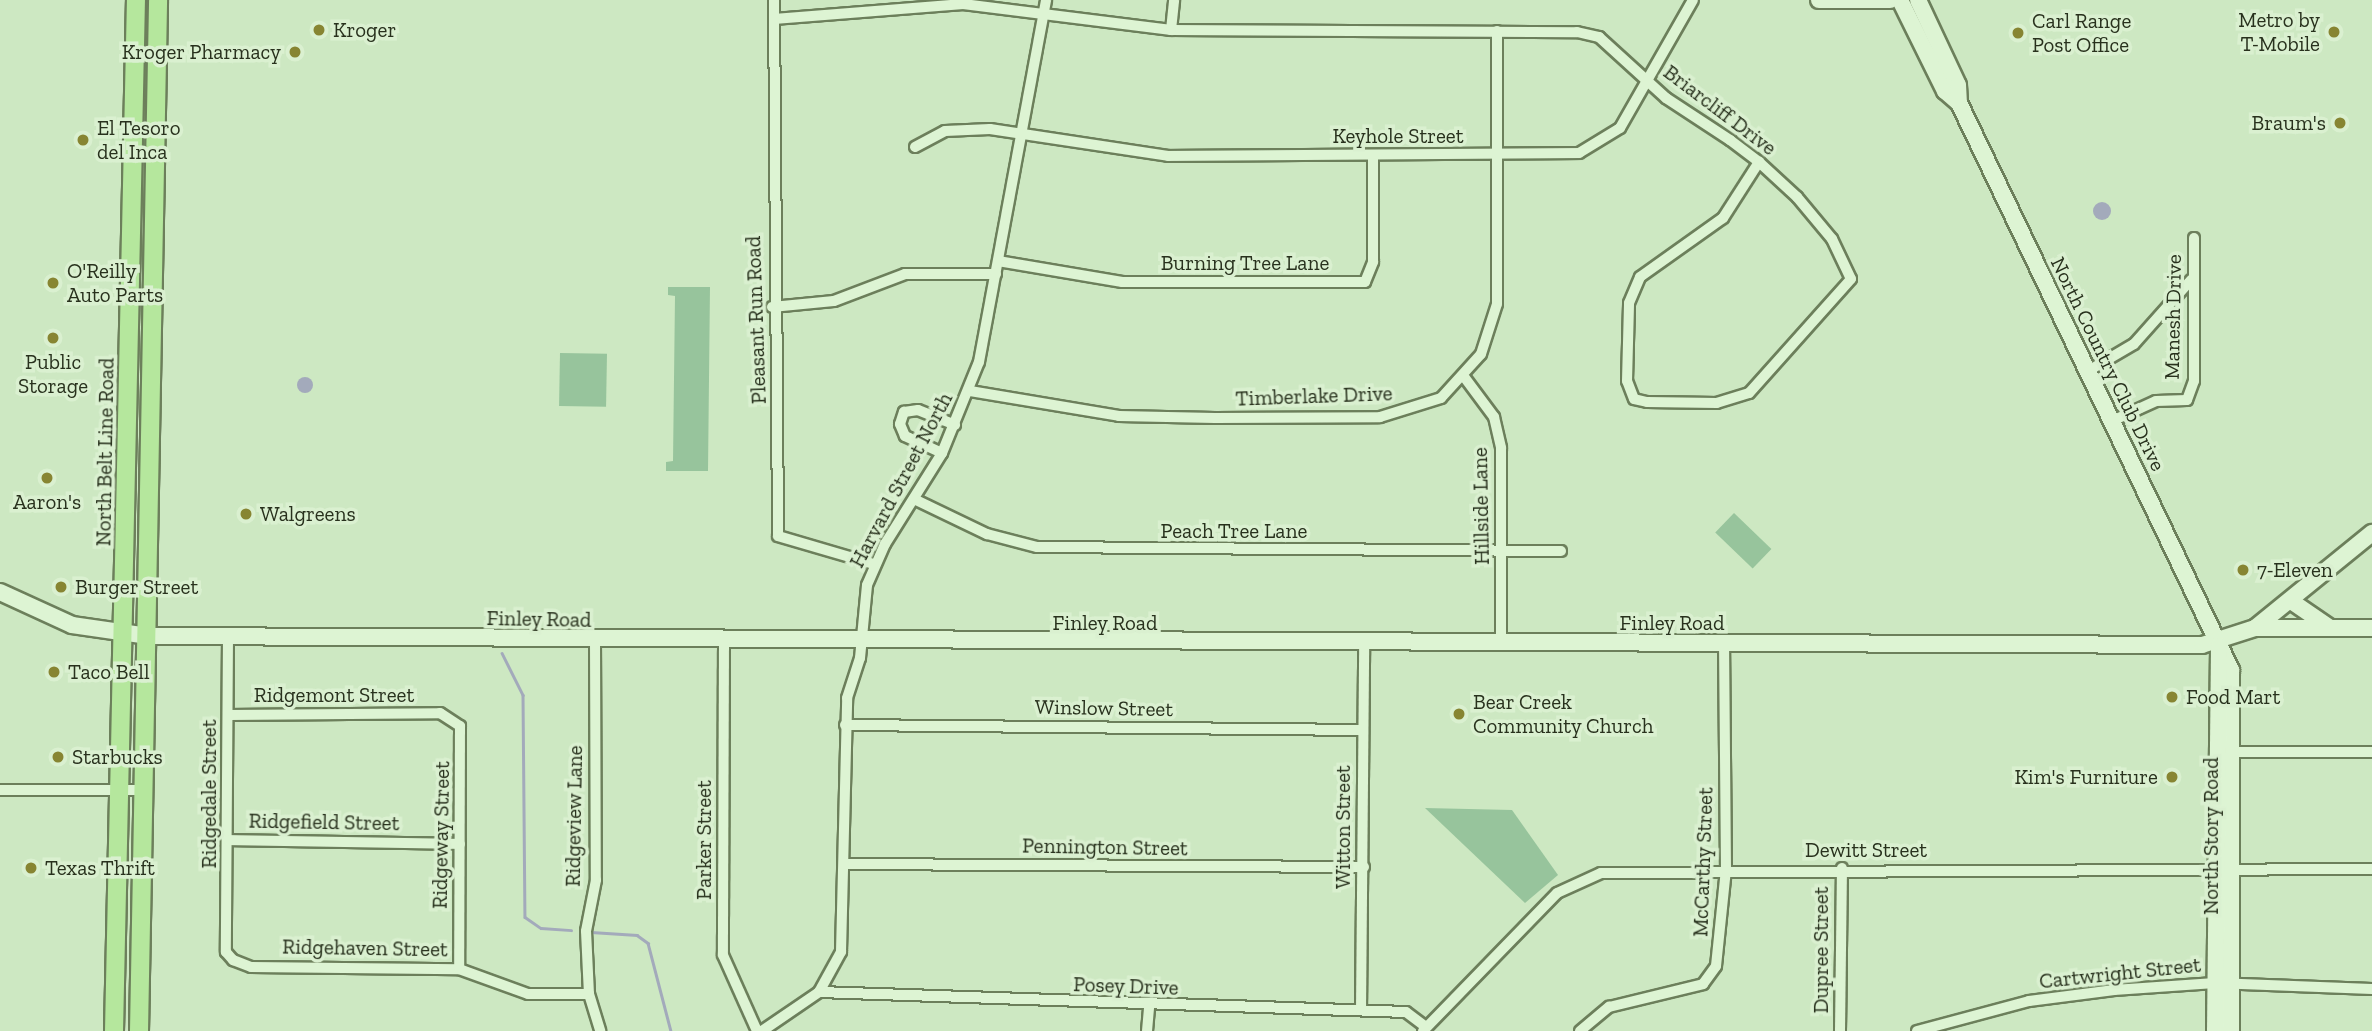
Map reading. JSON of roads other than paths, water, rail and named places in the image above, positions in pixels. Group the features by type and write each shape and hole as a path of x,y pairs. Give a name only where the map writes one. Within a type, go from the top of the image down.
{"main road":[{"name":"North Belt Line Road","path":"114,1031 136,0"},
{"path":"139,1031 158,0"},
{"path":"134,84 157,85"},
{"path":"128,390 152,388"},
{"path":"128,432 139,441 141,467 150,475"},
{"path":"116,929 140,929"}],"street":[{"name":"Pleasant Run Road","path":"774,0 772,307 778,536 874,564"},
{"name":"Harvard Street North","path":"759,1031 819,992 841,952 845,864 845,725 862,643 874,564 916,500 942,453 970,391 999,261 1046,0"},
{"path":"1171,30 1174,0"},
{"name":"Keyhole Street","path":"915,147 945,131 1021,133 1168,156 1497,155 1592,149 1620,128 1693,0"},
{"path":"1819,0 1890,0"},
{"name":"North Country Club Drive","path":"1900,0 1945,91 1959,103"},
{"name":"North Country Club Drive","path":"1918,0 1958,85 1959,103 2219,643"},
{"name":"Briarcliff Drive","path":"774,19 930,2 1044,13 1171,30 1497,31 1590,34 1759,162 1832,239 1851,279 1749,393 1717,403 1642,401 1634,399 1627,381 1629,303 1640,277 1723,218 1759,162"},
{"name":"Timberlake Drive","path":"970,391 1119,415 1380,417 1423,408 1465,378 1489,337 1497,304 1497,31"},
{"name":"Burning Tree Lane","path":"999,261 1122,282 1364,282 1373,270 1373,156"},
{"name":"Manesh Drive","path":"2112,421 2156,401 2188,400 2194,381 2191,280 2194,238"},
{"path":"772,307 834,301 905,274 996,274"},
{"path":"2088,371 2134,344 2191,280"},
{"name":"Hillside Lane","path":"1465,378 1494,417 1499,438 1501,644"},
{"path":"942,453 905,436 900,424 904,412 918,410 955,425"},
{"name":"Peach Tree Lane","path":"916,500 987,534 1037,547 1561,551"},
{"path":"2219,643 2255,628 2293,605 2372,533"},
{"name":"Finley Road","path":"0,592 59,621 122,634 148,636 862,643 2219,643"},
{"path":"2293,605 2334,629"},
{"path":"2293,605 2316,629"},
{"path":"2255,628 2372,628"},
{"name":"Ridgedale Street","path":"226,952 229,840 228,637"},
{"name":"Ridgeview Lane","path":"595,641 596,880 586,932 589,994 600,1031"},
{"name":"Parker Street","path":"724,642 723,955 759,1031"},
{"name":"North Story Road","path":"2215,1031 2214,869 2231,670 2219,643"},
{"name":"Witton Street","path":"1361,1010 1364,644"},
{"name":"McCarthy Street","path":"1580,1031 1609,1007 1707,980 1718,956 1726,870 1724,644"},
{"name":"Ridgemont Street","path":"229,715 440,713"},
{"name":"Ridgeway Street","path":"440,713 460,726 459,969"},
{"name":"Winslow Street","path":"845,725 1362,730"},
{"path":"2224,752 2372,752"},
{"name":"North Story Road","path":"2224,752 2231,869 2231,1031"},
{"path":"0,790 143,790"},
{"name":"Ridgefield Street","path":"229,840 460,844"},
{"name":"Pennington Street","path":"845,864 1364,867"},
{"name":"Dupree Street","path":"1840,1031 1842,868"},
{"name":"Dewitt Street","path":"1425,1029 1571,885 1632,870 2372,869"},
{"name":"Ridgehaven Street","path":"226,952 251,967 459,969 528,994 589,994"},
{"name":"Cartwright Street","path":"1917,1031 2029,1002 2214,983 2232,988 2372,989"},
{"name":"Posey Drive","path":"819,992 1149,1007 1406,1012 1425,1029"},
{"path":"1146,1031 1149,1007"}],"water":[{"path":"2102,202 2108,205 2111,211 2108,217 2102,220 2096,217 2093,211 2096,205"},
{"path":"302,377 308,377 313,385 311,391 302,393 297,388 297,382"}],"waterway":[{"path":"502,653 523,695 525,917 541,928 571,930"},
{"path":"591,932 637,935 648,943 671,1031"}],"place":[{"name":"Kroger","path":"319,30"},
{"name":"Metro by T-Mobile","path":"2334,32"},
{"name":"Carl Range Post Office","path":"2018,33"},
{"name":"Kroger Pharmacy","path":"295,52"},
{"name":"Braum's","path":"2340,123"},
{"name":"El Tesoro del Inca","path":"83,140"},
{"name":"O'Reilly Auto Parts","path":"53,283"},
{"name":"Public Storage","path":"53,338"},
{"name":"Aaron's","path":"47,478"},
{"name":"Walgreens","path":"246,514"},
{"name":"7-Eleven","path":"2243,570"},
{"name":"Burger Street","path":"61,587"},
{"name":"Taco Bell","path":"54,672"},
{"name":"Food Mart","path":"2172,697"},
{"name":"Bear Creek Community Church","path":"1459,714"},
{"name":"Starbucks","path":"58,757"},
{"name":"Kim's Furniture","path":"2172,777"},
{"name":"Texas Thrift","path":"31,868"}]}
